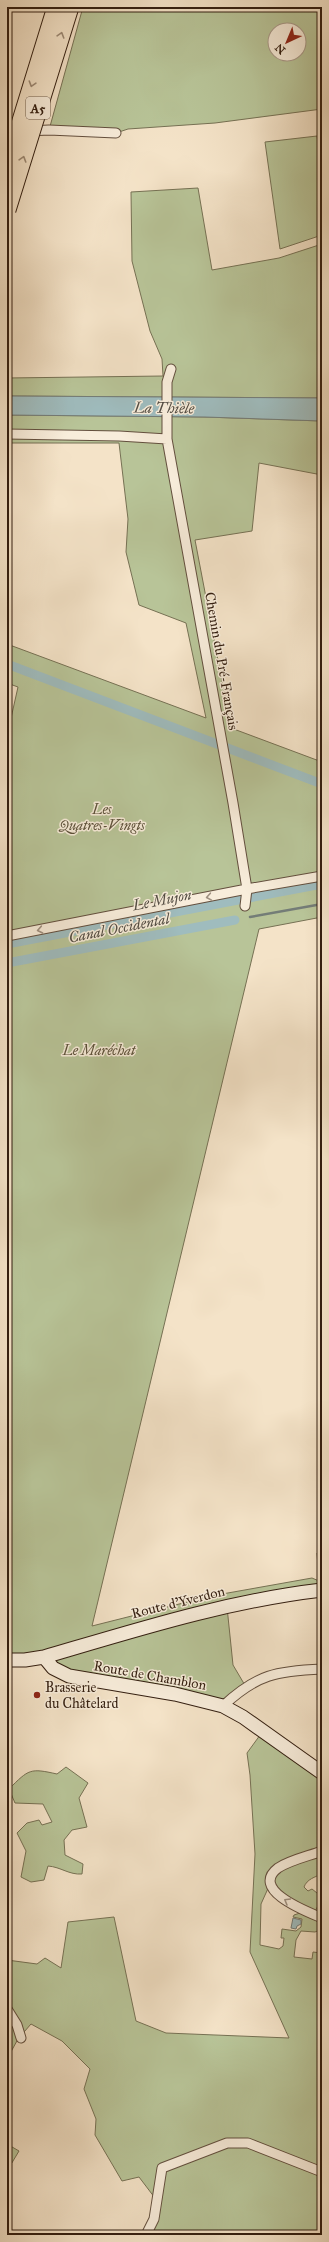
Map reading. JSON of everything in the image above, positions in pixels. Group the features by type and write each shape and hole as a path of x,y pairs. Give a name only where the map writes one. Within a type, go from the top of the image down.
{"highway":[{"name":"A5","path":"7,166 56,7"},
{"name":"A5","path":"7,210 70,7"}],"main road":[{"name":"Route d'Yverdon","path":"44,1657 167,1620 227,1607 322,1590"},
{"path":"7,1660 26,1660 44,1657"},
{"name":"Route de Chamblon","path":"44,1657 53,1668 69,1676 175,1694 223,1706 243,1717 322,1773"}],"street":[{"path":"7,132 49,130 116,133"},
{"name":"Chemin du Pré-Français","path":"171,369 167,382 167,436 221,731 247,889 245,906"},
{"path":"7,434 167,436"},
{"path":"7,936 247,889 322,876"},
{"path":"223,1706 235,1695 260,1678 298,1670 322,1669"},
{"path":"322,1851 278,1868 273,1875 271,1883 276,1894 322,1918"},
{"path":"7,2009 17,2025 21,2038"},
{"path":"146,2235 154,2219 162,2168 227,2143 248,2143 322,2172"}],"green space":[{"path":"83,7 322,7 322,109 215,123 128,129 116,133 49,130"},
{"path":"317,136 322,170 322,235 280,249 265,142"},
{"path":"198,188 212,270 279,258 322,244 322,398 7,396 7,378 163,376 162,359 150,331 132,261 131,192"},
{"path":"7,415 205,417 322,421 322,475 259,463 252,531 195,540 231,728 322,762 322,917 259,929 92,1626 211,1596 312,1578 319,1581 317,1553 322,1552 322,1590 227,1607 233,1665 246,1687 223,1706 69,1676 44,1657 7,1660 7,736 18,687 7,683 7,644 206,718 186,623 139,605 126,552 128,519 119,443 7,443"},
{"path":"263,1731 322,1773 322,1874 309,1880 304,1887 308,1891 312,1889 322,1897 314,1914 302,1909 270,1884 261,1904 260,1945 279,1949 283,1946 284,1938 281,1938 282,1929 296,1931 301,1927 302,1919 293,1917 294,1915 300,1913 319,1922 320,1930 315,1932 301,1931 296,1940 294,1957 312,1959 313,1952 321,1953 319,1961 321,1961 322,1958 322,2235 149,2235 158,2202 139,2177 122,2181 95,2135 96,2119 84,2089 90,2069 62,2041 31,2024 18,2039 7,2059 7,1960 37,1964 45,1958 61,1968 68,1922 114,1917 136,2021 166,2033 289,2038 250,1952 255,1854 250,1775 247,1753"},
{"path":"66,1767 88,1783 79,1798 87,1827 72,1830 64,1840 65,1855 83,1864 82,1874 48,1866 44,1880 31,1882 21,1877 26,1851 17,1833 27,1823 39,1820 42,1825 52,1822 43,1804 15,1803 9,1789 21,1777 30,1772 41,1771 57,1774"},
{"path":"7,2144 19,2151 7,2171"}],"water":[{"name":"La Thièle","path":"7,396 322,398 322,421 205,417 7,415"},
{"path":"293,1918 301,1920 301,1924 297,1926 296,1929 291,1928"}],"waterway":[{"path":"7,664 322,784"},
{"name":"Le Mujon","path":"7,944 322,884"},
{"name":"Canal Occidental","path":"250,917 322,904"},
{"name":"Canal Occidental","path":"7,963 235,920"}],"place":[{"name":"Brasserie du Châtelard","path":"37,1695"}],"park label":[{"name":"Les Quatres-Vingts","path":"102,818"},
{"name":"Le Maréchat","path":"99,1050"}]}
